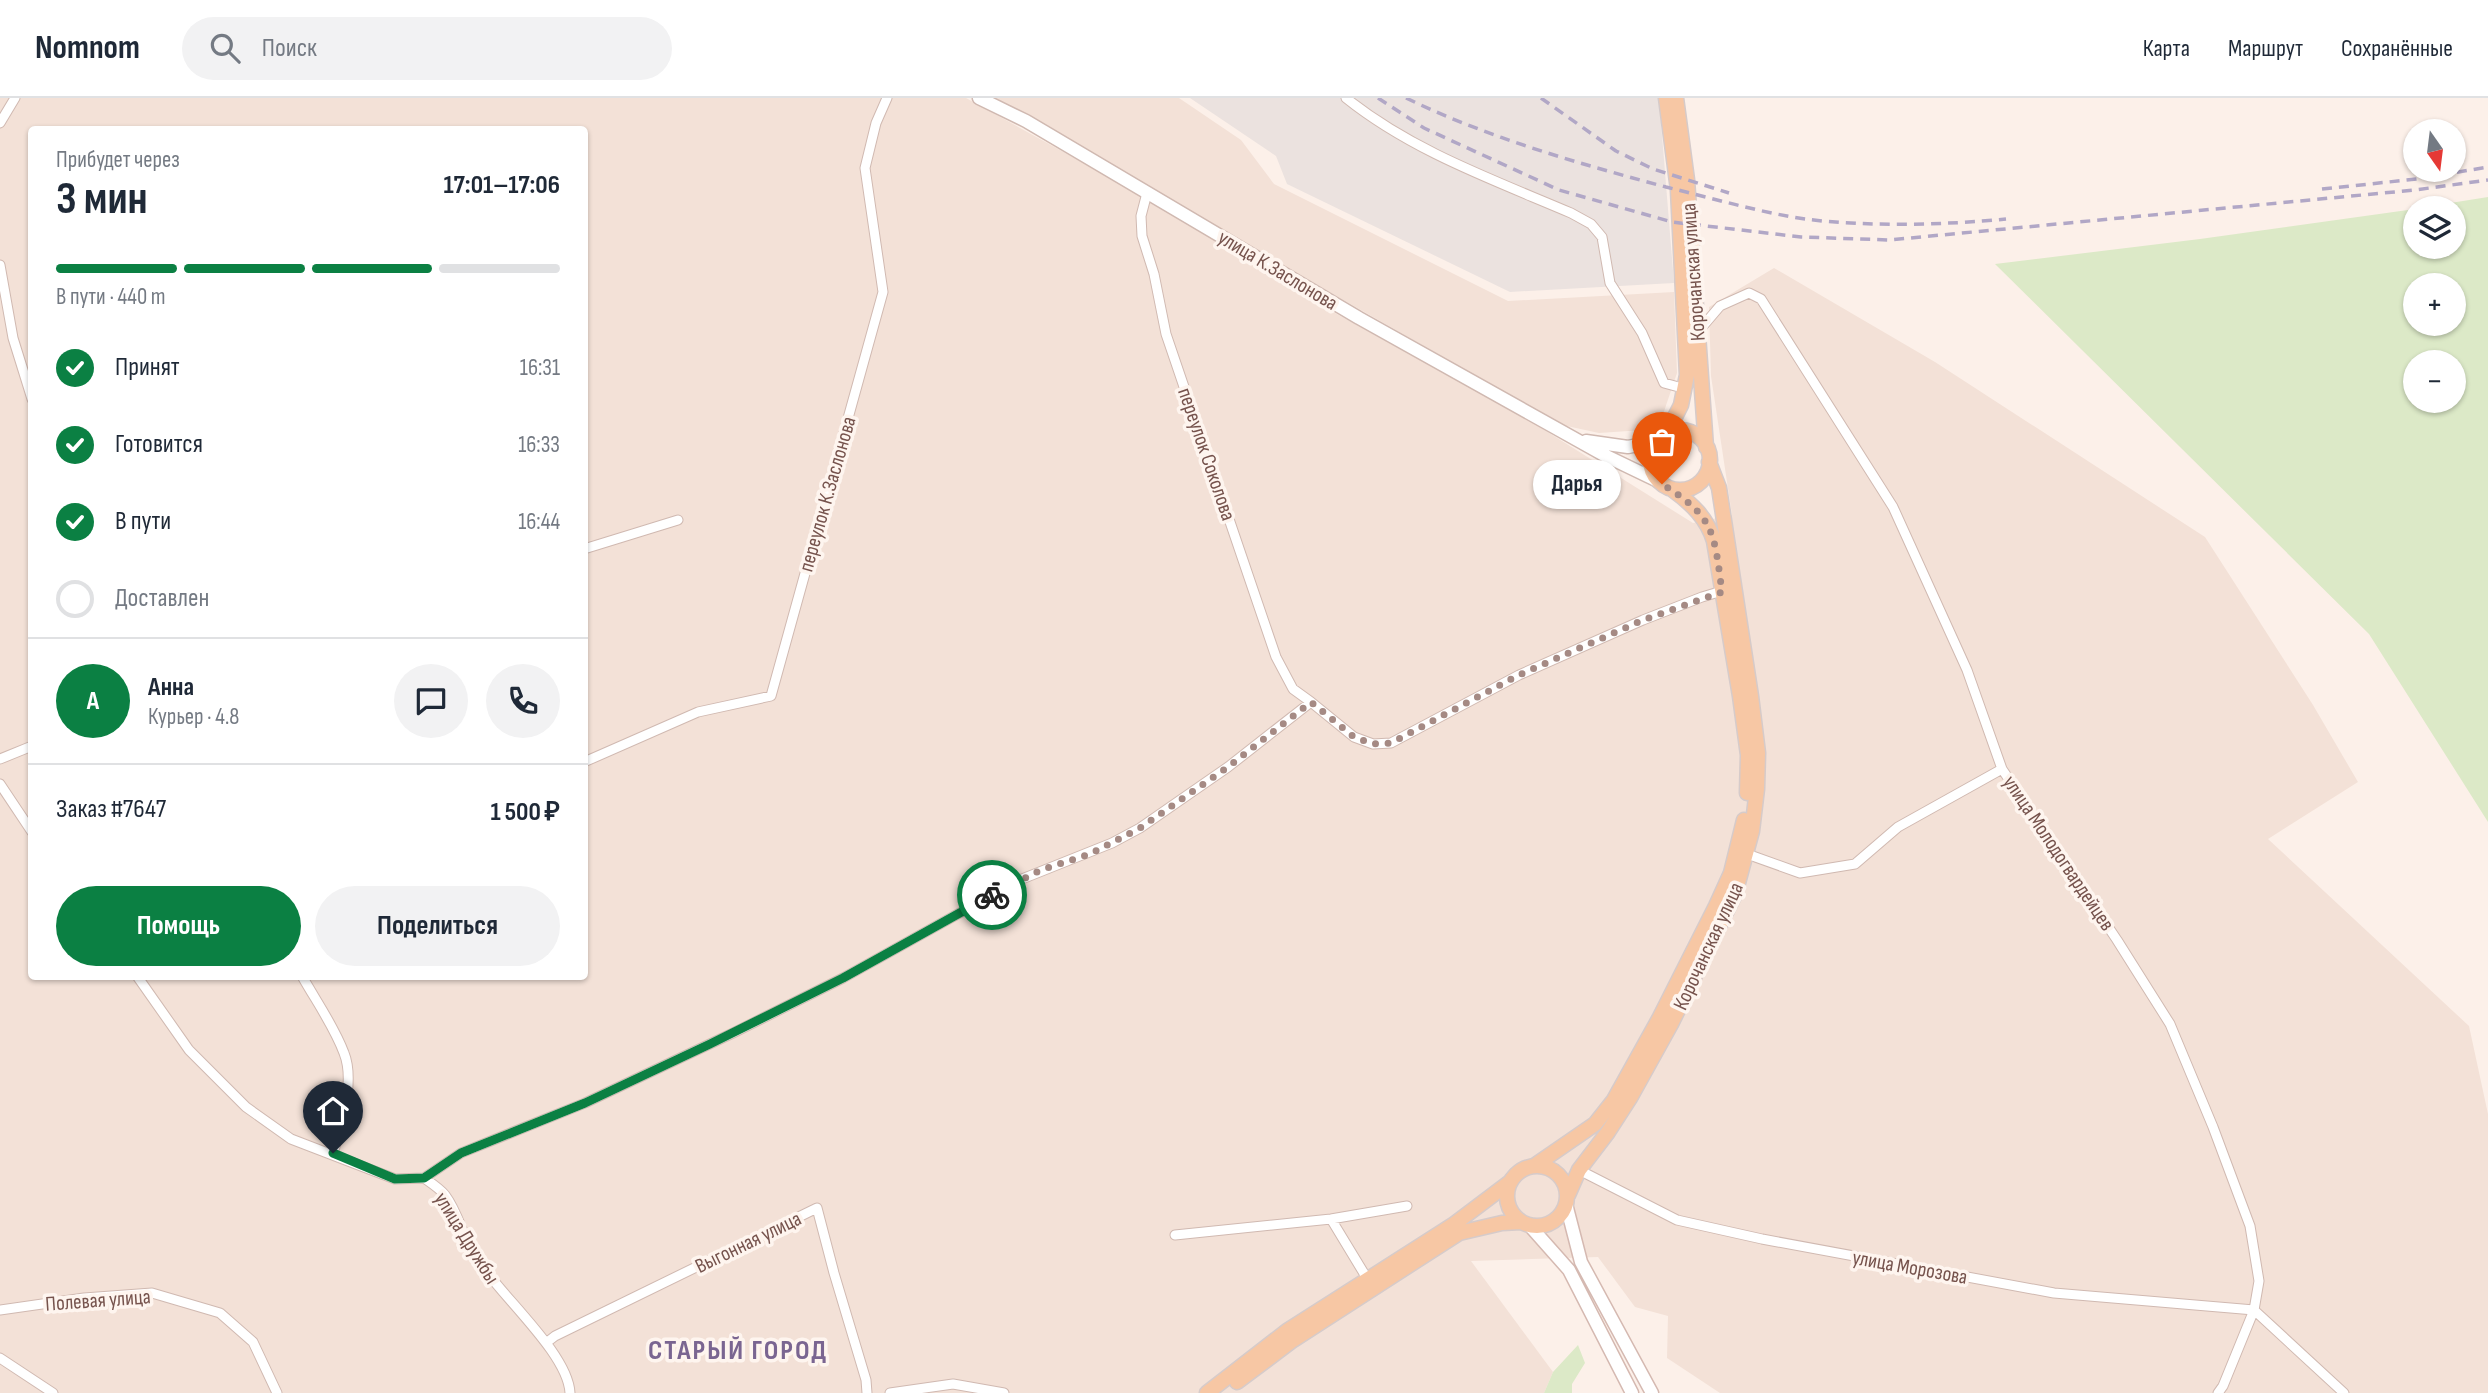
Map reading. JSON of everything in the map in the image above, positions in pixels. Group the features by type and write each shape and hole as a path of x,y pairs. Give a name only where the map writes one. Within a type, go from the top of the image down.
{"main road":[{"name":"Корочанская улица","path":"1662,437 1681,405 1686,389 1678,190 1666,98"},
{"name":"Корочанская улица","path":"1676,98 1687,180 1706,447"},
{"path":"1681,430 1698,436 1706,447 1709,462 1707,472 1698,484 1689,489 1673,490 1658,481 1653,474 1650,462 1652,449 1662,437 1681,430"},
{"name":"Корочанская улица","path":"1567,1199 1579,1170 1618,1118 1671,1024 1731,904 1752,831 1758,752 1719,488 1709,462"},
{"name":"Корочанская улица","path":"1534,1166 1595,1124 1614,1100 1659,1019 1731,873 1743,829 1748,755 1710,529 1691,503 1673,490"},
{"path":"1207,1393 1287,1331 1453,1225 1510,1182 1524,1168 1544,1167 1560,1177 1567,1199 1556,1220 1548,1224 1502,1223 1459,1233 1293,1340 1222,1393"},
{"path":"1510,1182 1507,1200 1514,1217 1526,1224"}],"street":[{"path":"0,123 15,98"},
{"name":"переулок К.Заслонова","path":"588,760 698,712 771,696 883,292 865,168 876,123 887,98"},
{"name":"улица К.Заслонова","path":"979,98 1026,121 1359,318 1604,456 1658,481"},
{"path":"1346,98 1369,117 1440,156 1591,224 1602,237 1610,283 1642,333 1664,383 1686,389"},
{"name":"переулок Соколова","path":"1147,193 1141,216 1142,236 1154,274 1166,334 1276,657 1293,689 1354,737 1373,744 1391,743 1519,675 1643,620 1722,592"},
{"path":"0,264 13,338 28,386"},
{"name":"улица Молодогвардейцев","path":"1697,333 1720,306 1731,300 1749,293 1761,299 1893,507 1967,670 2002,769 2170,1024 2250,1226 2259,1281 2254,1310 2223,1387 2218,1393"},
{"name":"улица К.Заслонова","path":"1579,440 1605,446 1628,447 1662,437"},
{"path":"588,548 678,520"},
{"path":"424,1178 461,1153 596,1098 843,978 1017,881 1112,844 1218,775 1311,702"},
{"path":"0,759 28,748"},
{"path":"1747,854 1800,873 1855,864 1898,827 2002,769"},
{"path":"0,784 28,826"},
{"name":"улица Дружбы","path":"140,980 190,1050 246,1107 291,1139 395,1179 424,1178 443,1193 453,1208 473,1253 508,1301 557,1358 569,1384 570,1393"},
{"path":"304,980 345,1054 349,1081 339,1136 333,1153"},
{"name":"улица Морозова","path":"1579,1170 1676,1220 1762,1239 2054,1293 2254,1310"},
{"path":"1567,1199 1581,1262 1652,1393"},
{"path":"1175,1235 1331,1219 1407,1206"},
{"name":"Выгонная улица","path":"546,1343 555,1336 817,1208 866,1380 867,1393"},
{"path":"1331,1219 1368,1280"},
{"path":"1526,1224 1569,1270 1632,1393"},
{"name":"Полевая улица","path":"0,1310 84,1298 152,1293 220,1313 253,1342 276,1393"},
{"path":"2254,1310 2344,1393"},
{"path":"0,1358 53,1393"},
{"path":"890,1393 953,1384 1004,1393"}],"shaded area":[{"path":"0,98 966,98 1170,211 1326,308 1530,421 1693,523 1732,515 1711,376 1709,307 1774,268 1935,362 2205,537 2313,705 2358,782 2268,839 2469,1026 2488,1114 2488,1393 1720,1393 1667,1358 1668,1316 1635,1307 1598,1257 1471,1261 1553,1372 1544,1393 0,1393"},
{"path":"990,98 1179,98 1241,140 1274,184 1508,301 1674,292 1677,373 1658,429 1599,433 1562,425"},
{"path":"1190,98 1659,98 1674,283 1510,292 1287,184 1276,156"}],"green space":[{"path":"2488,197 2488,822 2369,634 1995,264 2403,211 2403,259 2466,259 2466,201"},
{"path":"1578,1345 1585,1363 1572,1384 1572,1393 1544,1393 1553,1372"}],"railway":[{"path":"1378,98 1424,128 1559,190 1672,222 1801,237 1889,240 2415,190 2488,180"},
{"path":"1406,98 1469,125 1567,159 1770,213 1829,222 1879,224 2006,219"},
{"path":"1541,98 1616,151 1653,169 1729,193"},
{"path":"2322,189 2417,179 2488,167"}],"way so far":[{"path":"992,895 1041,870 1090,854 1140,828 1228,767 1311,702 1354,737 1373,744 1391,743 1519,675 1643,620 1722,592 1714,541 1704,518 1691,503 1662,484"}],"place":[{"name":"Дарья","path":"1662,484"}],"district":[{"name":"СТАРЫЙ ГОРОД","path":"738,1349"}],"route":[{"path":"333,1153 395,1179 424,1178 461,1153 641,1079 843,978 992,895"}]}
